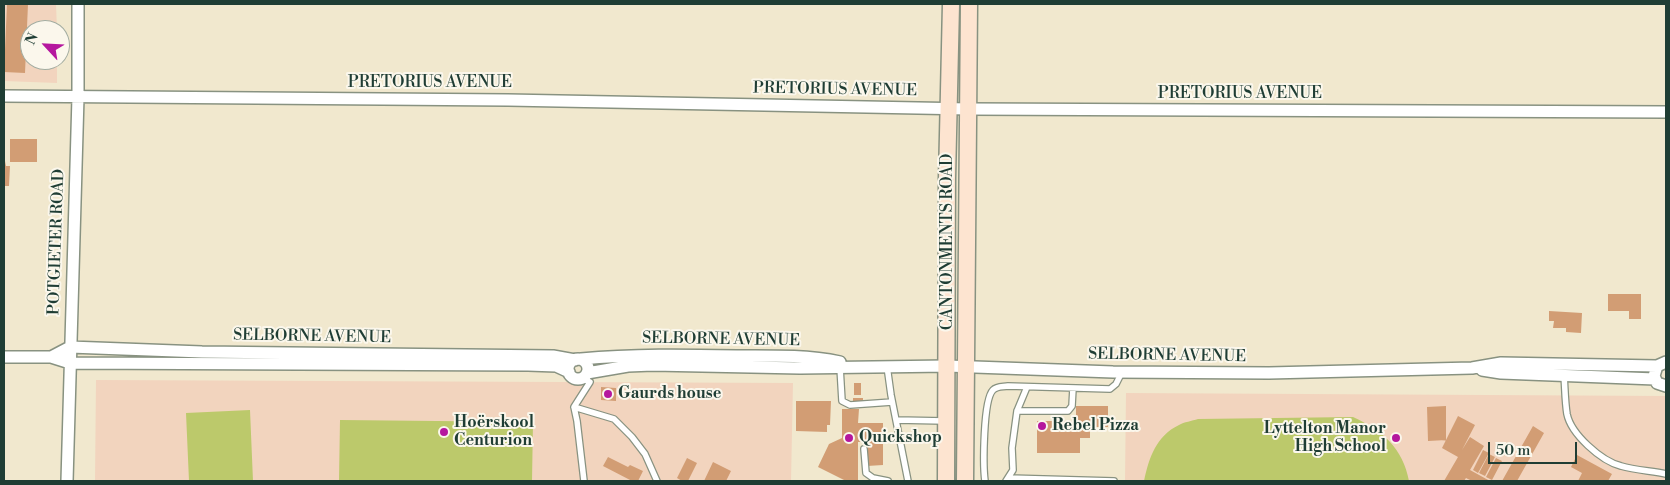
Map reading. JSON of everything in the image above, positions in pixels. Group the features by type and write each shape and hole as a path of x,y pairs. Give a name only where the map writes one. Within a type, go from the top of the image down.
{"main road":[{"name":"CANTONMENTS ROAD","path":"946,481 948,366 947,178 951,4"},
{"name":"CANTONMENTS ROAD","path":"965,481 969,4"}],"street":[{"name":"POTGIETER ROAD","path":"67,481 78,97 78,4"},
{"name":"PRETORIUS AVENUE","path":"4,96 508,100 950,109 1666,112"},
{"name":"SELBORNE AVENUE","path":"51,357 70,347 202,357"},
{"name":"SELBORNE AVENUE","path":"4,357 51,357 70,363 202,357 553,356 578,360 624,356 773,356 840,367 966,366 1122,372 1269,373 1472,368 1501,363 1662,364"},
{"name":"SELBORNE AVENUE","path":"368,358 556,366 569,372"},
{"path":"578,360 586,362 588,368 584,376 571,376 569,372 570,363 578,360"},
{"name":"SELBORNE AVENUE","path":"584,376 628,366 653,365 821,363 861,366"},
{"path":"1662,364 1654,372 1655,379 1660,385 1666,386"},
{"name":"SELBORNE AVENUE","path":"1472,368 1502,373 1655,379"}],"lane":[{"path":"887,366 892,402 908,481"},
{"path":"840,367 842,400 844,404 850,406 892,402"},
{"path":"985,481 984,455 987,408 990,394 996,387 1110,389 1116,384 1122,372"},
{"path":"1564,375 1567,414 1572,427 1579,436 1614,463 1666,474"},
{"path":"584,376 590,382 574,407 584,481"},
{"path":"1007,479 1013,470 1012,448 1017,411 1027,387"},
{"path":"1017,411 1068,411 1072,406 1073,388"},
{"path":"574,407 614,419 632,437 645,454 658,481"},
{"path":"896,420 947,421"},
{"path":"864,449 866,473 873,478 888,481"},
{"path":"1007,479 1114,481"}],"shaded area":[{"path":"4,4 56,4 57,20 20,20 20,70 57,70 57,83 4,81"},
{"name":"Hoërskool Centurion","path":"96,380 793,383 791,481 95,481"},
{"name":"Lyttelton Manor High School","path":"1126,393 1666,396 1666,481 1125,481"}],"green space":[{"path":"250,410 253,481 189,481 186,413"},
{"path":"1353,417 1382,434 1390,442 1402,459 1409,481 1144,481 1151,456 1159,441 1171,430 1186,422 1198,419"},
{"path":"340,420 533,422 532,481 339,481"}],"building":[{"path":"7,4 28,4 27,20 20,20 20,70 25,70 25,73 4,72"},
{"path":"10,139 37,139 37,162 10,162"},
{"path":"4,161 6,166 10,166 9,186 4,186"},
{"path":"1608,294 1641,294 1641,319 1629,319 1629,311 1608,311"},
{"path":"1549,311 1582,313 1581,333 1566,332 1566,328 1553,328 1554,321 1549,321"},
{"path":"854,383 861,383 861,395 854,395"},
{"name":"Gaurds house","path":"601,387 616,388 616,401 601,400"},
{"path":"853,398 863,398 863,404 853,404"},
{"path":"796,401 831,401 830,425 827,425 827,432 796,431"},
{"path":"1076,406 1108,406 1108,427 1090,427 1090,438 1080,438 1080,453 1037,453 1037,421 1076,421"},
{"path":"1446,406 1446,440 1428,441 1427,407"},
{"path":"842,409 859,409 858,423 883,423 883,465 867,466 867,442 858,442 858,481 846,481 818,467 829,444 842,438"},
{"path":"1458,416 1475,425 1462,450 1470,437 1484,446 1470,470 1490,481 1472,481 1466,478 1464,481 1444,481 1458,457 1442,448"},
{"path":"1533,426 1544,433 1517,481 1502,481"},
{"path":"1483,450 1489,453 1478,473 1473,470"},
{"path":"1489,454 1495,457 1485,476 1479,473"},
{"path":"1577,455 1612,474 1608,481 1578,481 1582,473 1571,467"},
{"path":"608,457 628,467 630,465 643,471 638,481 632,481 603,466"},
{"path":"687,458 697,463 688,481 682,481 677,478"},
{"path":"1496,458 1502,461 1492,480 1486,477"},
{"path":"713,462 731,471 726,481 704,481"}],"place":[{"name":"Gaurds house","path":"608,394"},
{"name":"Rebel Pizza","path":"1042,426"},
{"name":"Hoërskool Centurion","path":"444,432"},
{"name":"Quickshop","path":"849,438"},
{"name":"Lyttelton Manor High School","path":"1396,438"}]}
